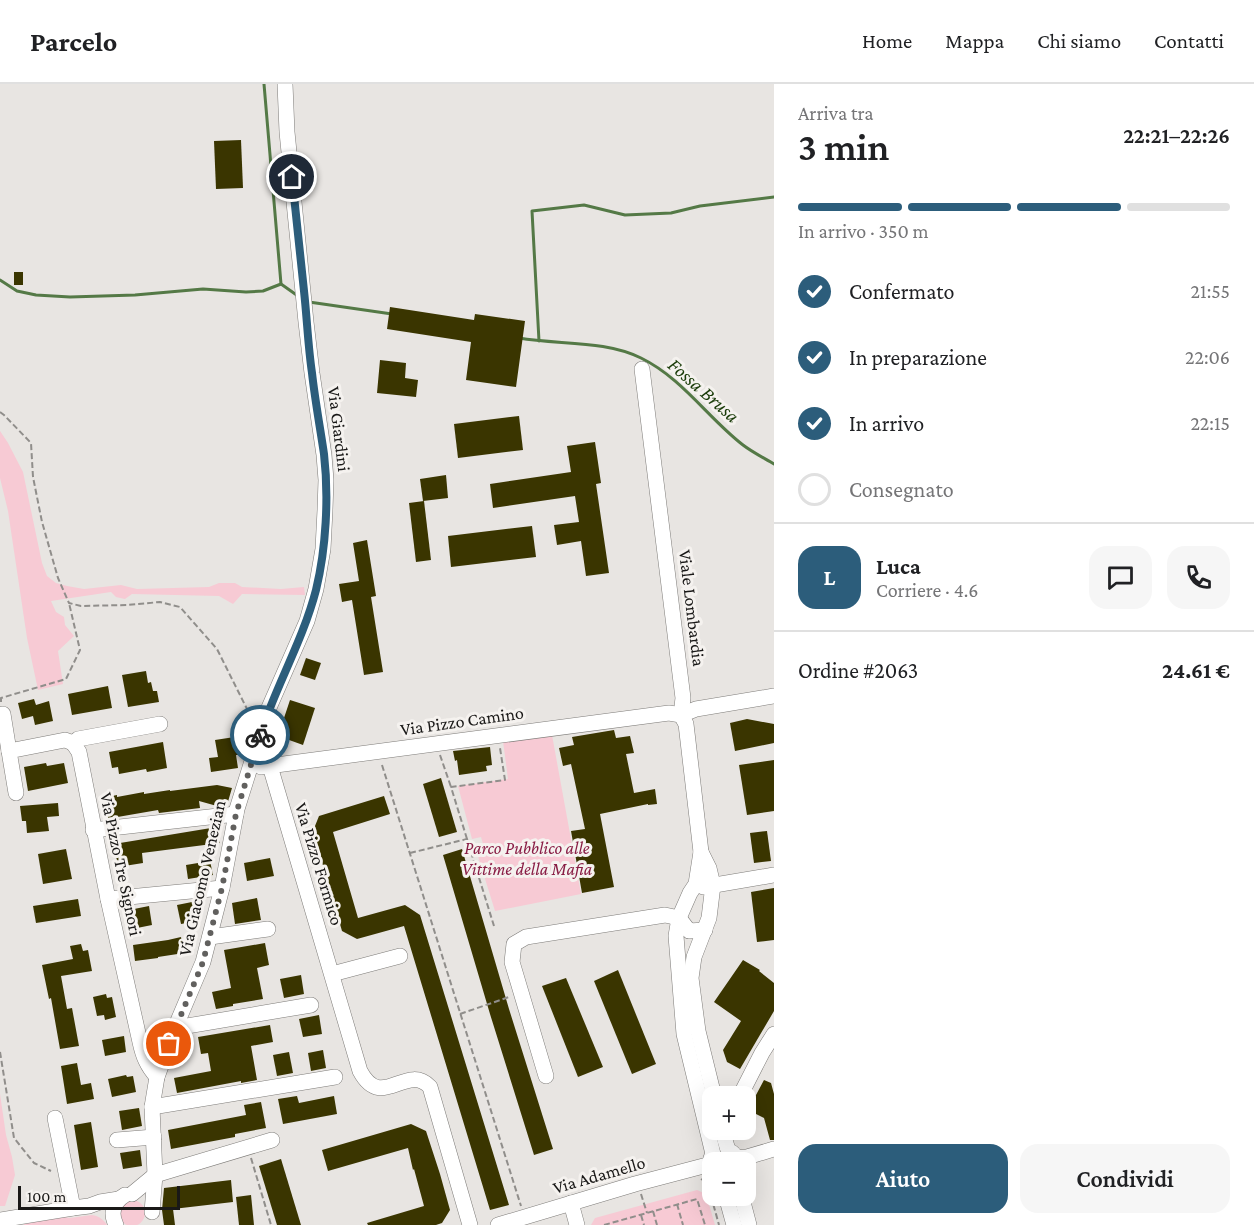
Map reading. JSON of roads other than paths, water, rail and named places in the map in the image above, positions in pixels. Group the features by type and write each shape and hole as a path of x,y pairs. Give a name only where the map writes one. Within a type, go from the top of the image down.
{"street":[{"name":"Via Giardini","path":"249,768 268,710 307,621 316,589 325,510 324,455 307,332 287,132 285,84"},
{"name":"Viale Lombardia","path":"642,369 683,698 681,715 686,724 701,852 696,884 684,906 676,936 684,1034 721,1152"},
{"name":"Via Pizzo Camino","path":"249,768 669,713 681,715 696,709 774,696"},
{"path":"3,714 16,793"},
{"path":"9,751 65,740 73,743 78,739 160,724"},
{"name":"Via Pizzo Tre Signori","path":"73,743 79,752 93,830 144,1058 149,1069 157,1077"},
{"name":"Via Pizzo Formico","path":"270,766 360,1071 366,1081 382,1089 418,1079 430,1087 470,1225"},
{"name":"Via Giacomo Venezian","path":"150,1218 155,1175 152,1107 157,1077 203,962 222,888 236,814 249,768"},
{"path":"93,830 236,814"},
{"name":"Viale Lombardia","path":"701,852 709,868 713,885 707,924 694,957 691,978 698,1031 712,1086"},
{"path":"684,906 702,888 774,875"},
{"path":"108,899 222,888"},
{"path":"546,1076 512,962 514,944 526,937 638,919 666,905 698,906 707,924 689,931 684,906"},
{"path":"210,937 268,929"},
{"path":"332,974 400,956"},
{"path":"175,1028 311,1005"},
{"path":"745,1086 774,1034"},
{"path":"152,1107 335,1077"},
{"path":"55,1118 73,1208"},
{"path":"117,1140 153,1137"},
{"path":"114,1221 112,1211 115,1204 155,1175 272,1140"},
{"name":"Via Adamello","path":"756,1154 774,1149"},
{"name":"Via Adamello","path":"498,1225 702,1165"},
{"path":"5,1220 90,1206 125,1196 143,1197 150,1206 150,1218"},
{"path":"571,1203 577,1225"},
{"path":"90,1206 114,1221"},
{"path":"729,1206 734,1225"},
{"path":"744,1206 749,1225"}],"waterway":[{"path":"264,84 281,284 298,296"},
{"path":"539,341 532,211 584,205 625,215 671,213 700,206 774,197"},
{"path":"0,280 17,291 36,295 70,297 135,295 203,289 263,291 281,284"},
{"path":"309,302 392,314"},
{"name":"Fossa Brusa","path":"519,338 612,348 641,358 656,366 682,387 743,445 774,464"}],"park label":[{"name":"Parco Pubblico alle Vittime della Mafia","path":"527,858"}]}
